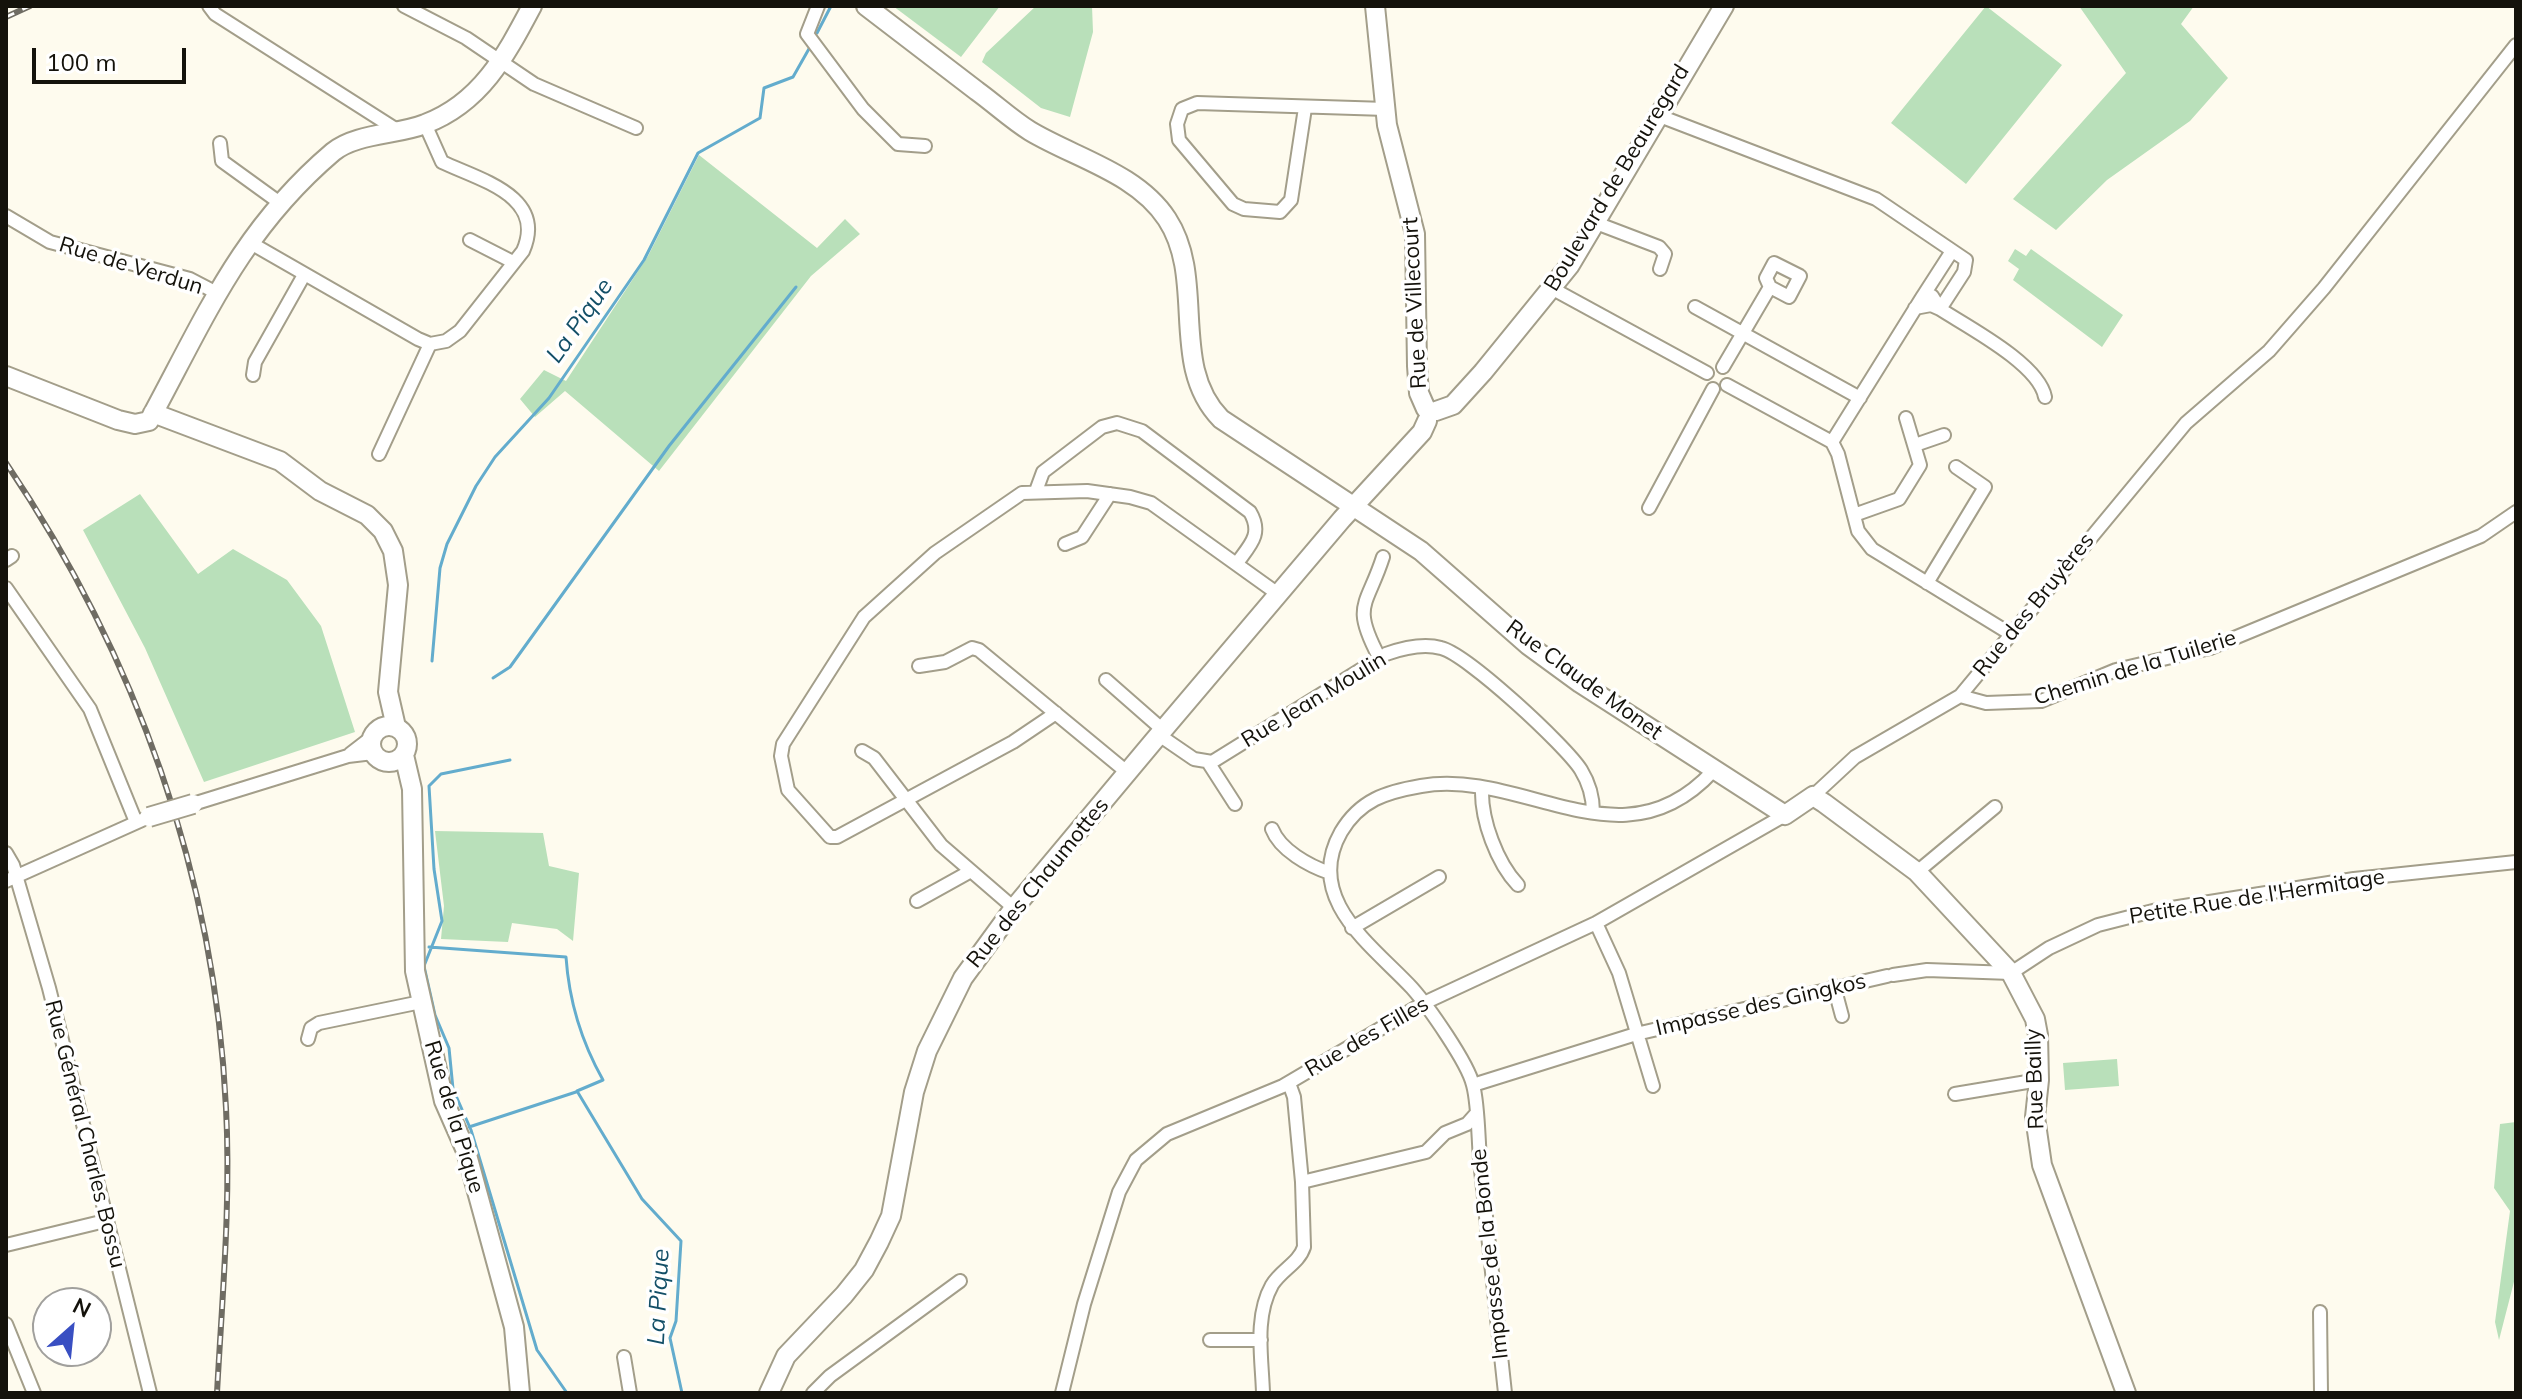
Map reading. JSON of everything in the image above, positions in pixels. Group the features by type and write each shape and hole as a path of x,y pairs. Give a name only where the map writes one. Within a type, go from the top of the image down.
{"street":[{"path":"209,6 215,14 397,130"},
{"path":"404,6 503,61 534,84 636,128"},
{"path":"6,376 118,420 135,424 149,421 215,292 280,203 336,149 425,124 474,96 503,61 532,6"},
{"path":"818,6 807,34 863,109 898,144 925,146"},
{"name":"Rue Claude Monet","path":"866,6 1029,130 1108,171 1147,196 1166,218 1179,243 1187,280 1191,355 1207,404 1244,436 1355,505 1455,578 1528,645 1713,771 1785,815"},
{"name":"Rue de Villecourt","path":"1375,6 1386,109 1415,234 1419,393 1430,414"},
{"name":"Boulevard de Beauregard","path":"1355,505 1422,432 1430,414 1453,405 1553,289 1596,223 1724,6"},
{"name":"Rue des Bruyères","path":"1813,796 1855,757 1960,696 2009,633 2186,423 2269,351 2324,288 2516,45"},
{"path":"1305,108 1291,200 1280,212 1244,209 1233,204 1179,140 1177,132 1179,114 1187,105 1386,109"},
{"path":"1657,115 1876,199 1952,251 1967,265 1940,309"},
{"path":"249,242 430,344 446,341 460,331 528,239 526,210 512,195 442,162 425,124"},
{"path":"220,143 222,161 280,203"},
{"name":"Rue de Verdun","path":"6,216 50,242 190,279 215,292"},
{"path":"1596,223 1659,247 1665,254 1660,269"},
{"path":"470,240 513,262"},
{"path":"1832,442 1952,251"},
{"path":"253,375 255,362 304,275"},
{"path":"1723,367 1770,287"},
{"path":"1553,289 1707,373"},
{"path":"1923,296 1932,296 1940,309"},
{"path":"1915,308 1931,305 1940,309 2030,370 2043,386 2045,397"},
{"path":"1695,307 1860,398"},
{"path":"379,454 430,344"},
{"path":"1713,389 1706,380 1707,373 1715,366 1723,367 1729,373 1727,385"},
{"path":"1649,508 1713,389 1727,385 1832,442 1854,515 1867,544 2009,633"},
{"path":"153,413 280,461 320,491 377,523 393,551 398,585 388,706 380,736 380,760 397,758"},
{"path":"1854,515 1899,499 1920,465 1906,418"},
{"path":"1036,491 1043,472 1102,427 1117,423 1135,428 1250,512 1258,529 1256,538 1237,563"},
{"path":"1915,445 1944,435"},
{"path":"1927,583 1985,487 1956,467"},
{"path":"1056,713 1013,742 849,832 830,837 788,790 781,756 783,744 864,617 935,553 984,516 1022,493 1036,491 1130,497 1167,512 1278,594"},
{"path":"1065,544 1082,537 1110,494"},
{"name":"Rue des Chaumottes","path":"769,1393 786,1356 858,1279 879,1242 891,1216 914,1092 927,1051 963,978 1014,908 1355,505"},
{"name":"Chemin de la Tuilerie","path":"1960,696 1986,703 2041,701 2116,670 2210,648 2481,536 2516,512"},
{"path":"1379,657 1366,630 1362,604 1383,557"},
{"path":"6,588 90,709 142,820"},
{"name":"Rue Jean Moulin","path":"1208,762 1379,657 1402,649 1441,647 1462,658 1574,760 1590,790 1593,812"},
{"path":"919,666 945,662 975,648 1128,773"},
{"path":"1106,680 1194,759 1208,762 1235,804"},
{"path":"11,878 142,820 348,756 380,736"},
{"name":"Rue de la Pique","path":"380,736 407,739 397,758 412,789 413,954 421,1002 444,1101 466,1151 514,1327 520,1393"},
{"path":"862,751 874,758 941,845 1014,908"},
{"path":"1473,1085 1424,1003 1352,928 1333,890 1330,873 1337,839 1360,807 1372,798 1449,783 1593,812 1631,816 1669,806 1687,797 1713,771"},
{"path":"1482,789 1488,825 1510,877 1518,885"},
{"name":"Rue des Filles","path":"1062,1393 1084,1304 1119,1192 1136,1160 1167,1134 1289,1083 1424,1003 1596,923 1813,796"},
{"name":"Rue Bailly","path":"1813,796 1917,872 2011,973 2035,1019 2039,1080 2035,1117 2042,1165 2126,1393"},
{"path":"1917,872 1995,807"},
{"path":"1272,829 1275,837 1290,851 1330,873"},
{"name":"Rue Général Charles Bossu","path":"6,853 11,878 49,988 150,1393"},
{"name":"Petite Rue de l'Hermitage","path":"2011,973 2049,948 2098,925 2153,911 2354,879 2516,862"},
{"path":"917,901 965,878 971,871"},
{"path":"1352,928 1439,877"},
{"path":"1596,923 1619,973 1653,1086"},
{"name":"Impasse des Gingkos","path":"1473,1085 1636,1034 1834,986 1927,970 2011,973"},
{"path":"1834,986 1842,1016"},
{"path":"308,1039 311,1028 319,1023 421,1002"},
{"path":"1955,1094 2039,1080"},
{"path":"1263,1393 1261,1319 1271,1287 1280,1273 1301,1256 1304,1247 1302,1182 1294,1097 1289,1083"},
{"name":"Impasse de la Bonde","path":"1473,1085 1505,1393"},
{"path":"1302,1182 1426,1152 1445,1133 1467,1124 1475,1115"},
{"path":"6,1244 105,1221"},
{"path":"813,1393 842,1367 960,1281"},
{"path":"2320,1312 2321,1393"},
{"path":"6,1324 34,1393"},
{"path":"1210,1340 1261,1340"},
{"path":"624,1357 630,1393"}],"green space":[{"path":"893,6 1000,6 961,57"},
{"path":"1036,6 1092,6 1093,32 1070,117 1041,108 982,62 986,53"},
{"path":"1986,6 2062,65 1966,184 1891,123"},
{"path":"2079,6 2194,6 2181,24 2228,78 2190,121 2107,180 2056,230 2013,199 2126,73"},
{"path":"699,155 817,248 845,219 860,234 811,276 659,471 565,391 535,417 520,399 544,370 566,381 648,256"},
{"path":"2015,249 2026,256 2031,249 2123,315 2102,347 2013,280 2019,269 2008,261"},
{"path":"140,494 198,574 233,549 287,580 321,626 355,732 204,782 145,648 83,530"},
{"path":"435,831 543,833 549,866 579,873 573,941 557,929 512,923 508,942 441,939 444,906"},
{"path":"2117,1059 2119,1086 2065,1090 2063,1063"},
{"path":"2516,1122 2516,1274 2499,1340 2495,1322 2510,1211 2494,1188 2500,1124"}],"waterway":[{"name":"La Pique","path":"817,33 831,6"},
{"name":"La Pique","path":"432,661 440,568 447,544 476,486 495,457 549,398 644,260 698,153 760,118 764,88 793,77 810,47"},
{"path":"493,678 510,667 669,446 796,287"},
{"name":"La Pique","path":"510,760 441,774 429,786 434,869 442,921 424,966 435,1015 449,1048 453,1089 471,1130 537,1350 567,1393"},
{"name":"La Pique","path":"429,947 566,957 577,1020 603,1080 577,1091 642,1199 681,1241 676,1321 670,1338 682,1393"},
{"name":"La Pique","path":"469,1127 576,1092"}],"railway":[{"path":"6,17 30,6"},
{"path":"6,463 94,612 130,690 161,770 186,852 205,936 219,1021 226,1108 225,1251 217,1393"}]}
